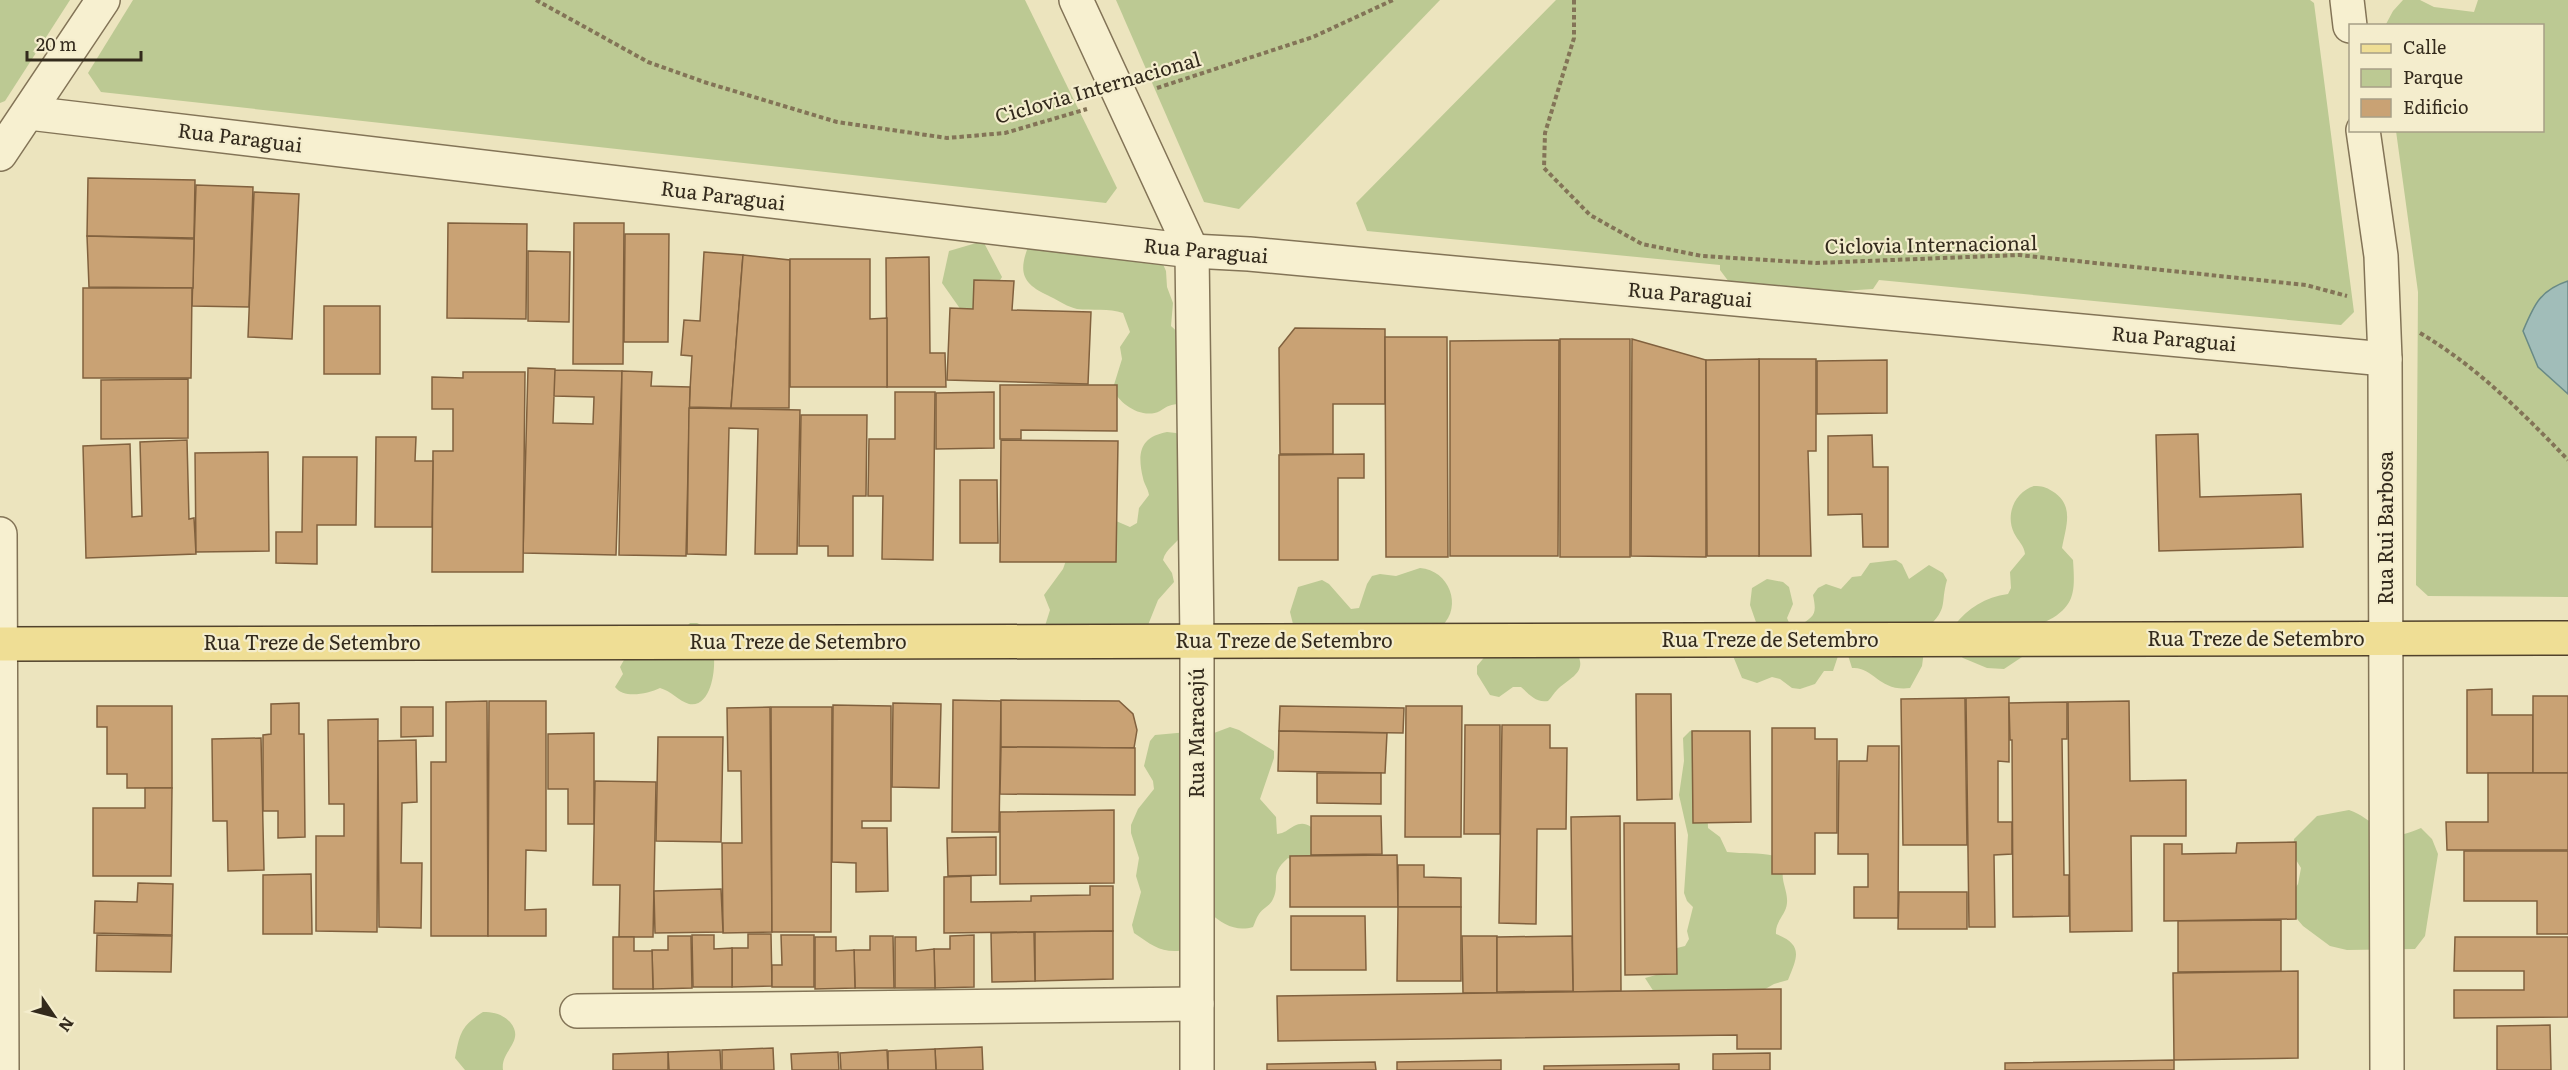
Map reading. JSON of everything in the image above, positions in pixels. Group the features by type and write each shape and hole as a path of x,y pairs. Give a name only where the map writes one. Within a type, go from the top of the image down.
{"main road":[{"name":"Rua Treze de Setembro","path":"0,644 2568,638"}],"street":[{"path":"0,154 104,0"},
{"path":"1076,0 1192,252"},
{"path":"2347,0 2350,24"},
{"name":"Rua Paraguai","path":"29,113 1192,252 1273,256 2385,359"},
{"name":"Rua Rui Barbosa","path":"2363,132 2381,256 2384,311 2387,1070"},
{"name":"Rua Maracajú","path":"1192,252 1197,641 1197,1070"},
{"path":"0,534 2,1070"},
{"path":"577,1011 1197,1004"}],"path":[{"name":"Ciclovia Internacional","path":"536,0 648,62 704,82 837,122 947,138 1005,133 1122,99 1313,37 1393,0"},
{"name":"Ciclovia Internacional","path":"1574,0 1574,38 1545,134 1544,168 1590,215 1642,244 1702,256 1816,263 2019,255 2306,285 2372,304 2447,349 2523,414 2568,460"}],"green space":[{"path":"0,0 70,0 5,101 0,103"},
{"path":"133,0 1025,0 1117,188 1106,203 101,92 88,73"},
{"path":"1116,0 1440,0 1239,209 1204,202"},
{"path":"1556,0 2310,0 2314,3 2354,312 2341,325 1879,280 1873,289 1842,291 1817,322 1801,323 1735,290 1720,270 1720,265 1367,231 1356,203"},
{"path":"2403,0 2420,0 2434,7 2474,12 2478,0 2568,0 2568,597 2428,596 2416,585 2418,292 2396,132 2544,132 2544,24 2386,24 2393,11"},
{"path":"983,241 1002,277 982,306 976,309 961,310 942,283 949,251"},
{"path":"1028,247 1162,262 1173,303 1171,326 1183,337 1181,404 1146,413 1132,409 1120,400 1113,388 1122,359 1120,347 1130,332 1123,313 1074,308 1029,284 1023,265"},
{"path":"1176,433 1182,437 1183,533 1164,556 1163,560 1172,573 1174,582 1158,600 1148,625 1045,626 1050,610 1044,595 1063,569 1068,555 1116,521 1130,527 1137,523 1139,508 1149,495 1141,469 1141,454 1146,442 1158,434"},
{"path":"2034,486 2052,491 2064,503 2066,509 2067,524 2062,548 2073,560 2074,581 2071,597 2063,610 2045,622 2042,639 2031,651 2004,669 1987,668 1963,658 1957,652 1954,626 1978,604 2008,594 2011,588 2010,572 2025,554 2011,526 2011,511 2017,498"},
{"path":"1896,560 1902,564 1909,579 1929,565 1943,573 1947,580 1943,606 1927,628 1922,666 1910,688 1891,686 1866,671 1852,668 1847,652 1840,650 1833,671 1824,671 1815,684 1800,689 1792,688 1780,679 1772,677 1757,683 1742,678 1731,651 1758,628 1750,605 1752,588 1767,579 1783,582 1789,587 1793,604 1787,618 1790,625 1798,627 1813,614 1815,607 1813,595 1818,588 1826,584 1841,589 1852,577 1861,576 1870,563"},
{"path":"1420,568 1439,575 1450,590 1452,609 1442,626 1294,628 1290,612 1298,587 1322,580 1329,584 1351,609 1359,608 1372,576 1380,574 1396,576"},
{"path":"690,623 697,623 705,627 714,655 710,688 702,701 689,704 660,688 630,694 619,691 615,687 623,674 620,667 628,653 684,629"},
{"path":"1515,651 1577,653 1580,660 1579,670 1548,701 1537,700 1521,687 1513,687 1499,697 1490,695 1477,674 1477,666 1487,654 1511,657"},
{"path":"1230,727 1274,751 1274,758 1260,799 1276,817 1277,834 1294,826 1305,824 1318,834 1327,848 1317,863 1296,862 1288,858 1282,864 1276,875 1275,895 1260,912 1253,927 1230,926 1219,921 1210,913 1186,950 1164,950 1134,933 1132,925 1141,892 1136,876 1139,858 1131,833 1131,825 1138,809 1154,789 1153,781 1144,766 1150,741 1155,735 1188,732 1209,740 1214,733"},
{"path":"1690,731 1705,732 1708,828 1720,837 1727,852 1775,856 1783,870 1787,903 1777,925 1776,934 1791,942 1796,958 1788,980 1774,984 1760,992 1654,992 1645,978 1667,972 1669,950 1685,946 1689,939 1687,931 1693,907 1687,901 1684,893 1688,835 1679,795 1684,761 1683,738"},
{"path":"2349,810 2388,834 2407,833 2421,828 2432,839 2438,854 2425,936 2415,949 2347,950 2330,946 2303,926 2292,913 2290,896 2298,884 2301,868 2293,855 2294,839 2317,816"},
{"path":"483,1012 501,1015 510,1022 514,1029 514,1041 505,1057 503,1070 465,1070 455,1058 458,1042 466,1026"}],"water":[{"path":"2568,281 2568,394 2538,367 2523,331 2531,313 2544,294"}],"building":[{"path":"88,178 195,180 194,238 87,236"},
{"path":"196,185 253,187 249,307 192,306"},
{"path":"254,192 299,194 292,339 248,337"},
{"path":"448,223 527,224 526,319 447,318"},
{"path":"574,223 624,223 623,364 573,364"},
{"path":"625,234 669,234 668,342 624,342"},
{"path":"87,236 194,239 193,288 89,287"},
{"path":"528,251 570,252 569,322 528,321"},
{"path":"704,252 743,255 731,408 689,407 692,356 681,355 684,320 700,321"},
{"path":"743,255 790,260 789,408 731,408"},
{"path":"929,257 930,353 945,353 946,387 887,387 886,258"},
{"path":"790,259 870,259 870,319 887,318 887,387 790,387"},
{"path":"974,280 1014,281 1012,310 1091,312 1088,384 947,380 950,308 973,309"},
{"path":"83,288 192,288 191,378 83,378"},
{"path":"324,306 380,306 380,374 324,374"},
{"path":"1295,328 1385,329 1385,404 1333,404 1333,454 1280,454 1279,348"},
{"path":"1385,337 1447,337 1448,557 1386,557"},
{"path":"1560,339 1630,339 1630,557 1560,557"},
{"path":"1632,339 1706,360 1706,557 1631,556"},
{"path":"1559,340 1558,556 1450,556 1450,341"},
{"path":"1759,359 1816,359 1816,451 1808,451 1811,556 1759,556"},
{"path":"1759,359 1759,556 1707,556 1706,360"},
{"path":"1887,360 1887,413 1817,414 1817,361"},
{"path":"528,368 555,369 554,396 555,370 622,371 616,555 523,553","holes":["554,396 594,397 593,424 553,423"]},
{"path":"622,371 652,372 651,386 690,387 686,556 619,555"},
{"path":"463,372 525,372 523,572 432,572 433,451 453,451 453,409 432,409 432,377 463,378"},
{"path":"188,379 188,438 101,439 101,380"},
{"path":"1000,385 1117,385 1117,431 1021,430 1021,439 1000,439"},
{"path":"895,392 935,392 933,560 882,559 883,496 868,496 869,439 895,439"},
{"path":"994,392 994,448 936,449 936,393"},
{"path":"689,408 800,410 797,554 755,554 758,429 729,428 726,555 687,554"},
{"path":"801,415 867,415 866,496 853,496 853,556 828,556 828,546 799,546"},
{"path":"2198,434 2200,497 2301,494 2303,547 2159,551 2156,435"},
{"path":"1872,435 1873,467 1888,467 1888,547 1863,547 1862,514 1828,515 1828,436"},
{"path":"376,437 416,437 415,461 433,461 432,527 375,527"},
{"path":"187,440 189,519 194,518 196,554 86,558 83,446 130,444 132,517 142,516 140,442"},
{"path":"1001,440 1118,441 1116,562 1000,562"},
{"path":"268,452 269,551 196,552 195,453"},
{"path":"1364,454 1364,478 1338,478 1338,560 1279,560 1279,455"},
{"path":"303,457 357,457 356,525 317,525 317,564 276,563 276,532 302,532"},
{"path":"960,480 997,480 998,543 960,543"},
{"path":"2492,689 2492,715 2533,715 2533,773 2467,773 2467,690"},
{"path":"1636,694 1671,694 1672,799 1637,800"},
{"path":"2533,696 2568,696 2568,773 2533,773"},
{"path":"2009,697 2009,762 1998,761 1998,822 2012,822 2012,854 1994,855 1995,927 1969,927 1966,698"},
{"path":"1965,698 1967,845 1903,845 1901,699"},
{"path":"953,700 1001,701 999,832 952,832"},
{"path":"1001,700 1119,701 1133,714 1137,730 1134,748 1001,747"},
{"path":"487,701 488,936 431,936 431,762 446,762 446,702"},
{"path":"489,701 546,701 546,851 526,850 525,910 546,909 546,936 488,936"},
{"path":"2129,701 2130,781 2186,780 2186,836 2131,836 2132,931 2070,932 2068,702"},
{"path":"2067,702 2067,739 2062,739 2064,875 2069,875 2069,916 2013,917 2012,740 2010,740 2009,703"},
{"path":"299,703 299,734 304,734 305,837 278,838 278,811 263,811 263,735 271,734 271,704"},
{"path":"893,703 941,704 939,788 892,787"},
{"path":"833,705 891,706 891,821 862,821 862,828 887,828 888,891 856,892 856,863 832,862"},
{"path":"97,706 172,706 172,788 127,788 127,774 107,774 107,727 97,727"},
{"path":"1280,706 1404,708 1403,733 1279,731"},
{"path":"1406,706 1462,706 1461,837 1405,837"},
{"path":"401,707 433,707 433,736 401,737"},
{"path":"770,707 772,932 723,933 722,843 742,843 741,771 728,771 727,708"},
{"path":"771,707 832,707 831,932 772,932"},
{"path":"378,719 377,932 316,931 316,836 344,836 344,804 329,804 328,720"},
{"path":"1465,725 1500,725 1500,834 1464,834"},
{"path":"1502,725 1550,725 1550,748 1567,748 1566,829 1537,829 1536,924 1499,923"},
{"path":"1772,728 1815,728 1815,739 1837,739 1837,833 1815,833 1815,874 1772,874"},
{"path":"1279,731 1387,733 1385,773 1278,771"},
{"path":"1692,731 1750,731 1751,822 1693,823"},
{"path":"594,733 594,824 568,824 568,789 548,789 548,734"},
{"path":"658,737 723,737 721,842 656,841"},
{"path":"261,738 264,870 228,871 227,821 213,821 212,739"},
{"path":"416,740 417,802 402,803 401,863 422,863 421,928 379,927 378,741"},
{"path":"1868,746 1899,746 1898,918 1854,918 1854,887 1868,887 1868,854 1838,854 1839,761 1867,761"},
{"path":"1001,747 1135,748 1135,795 1000,794"},
{"path":"1317,773 1381,773 1381,804 1317,803"},
{"path":"2488,773 2568,773 2568,850 2447,850 2446,822 2488,822"},
{"path":"595,781 656,782 653,937 619,937 620,885 593,885"},
{"path":"145,788 172,788 171,876 93,876 93,808 145,808"},
{"path":"1114,810 1114,883 1000,884 1000,812"},
{"path":"1311,816 1381,816 1382,854 1311,855"},
{"path":"1620,816 1621,991 1573,992 1571,817"},
{"path":"1624,823 1675,823 1677,974 1625,975"},
{"path":"996,837 996,875 948,876 947,838"},
{"path":"2296,842 2296,919 2164,921 2164,844 2182,844 2182,854 2236,853 2237,843"},
{"path":"2464,851 2568,851 2568,934 2537,934 2537,901 2464,901"},
{"path":"1397,855 1398,907 1290,907 1290,856"},
{"path":"1398,865 1424,865 1424,877 1461,878 1461,907 1398,907"},
{"path":"311,874 312,934 263,934 263,875"},
{"path":"971,876 971,902 1031,901 1031,896 1090,895 1090,886 1113,886 1113,931 944,933 944,877"},
{"path":"138,883 173,884 172,935 94,933 95,901 137,902"},
{"path":"721,889 723,932 655,933 654,891"},
{"path":"1899,892 1967,892 1967,929 1898,929"},
{"path":"1398,907 1461,907 1461,981 1397,981"},
{"path":"1291,916 1365,916 1366,970 1291,970"},
{"path":"2281,920 2281,971 2178,972 2178,921"},
{"path":"1113,931 1113,979 1035,981 1035,932"},
{"path":"1034,932 1035,981 992,982 991,933"},
{"path":"748,934 771,934 772,986 732,987 732,948 748,948"},
{"path":"97,935 172,936 171,972 96,971"},
{"path":"692,935 714,935 714,949 732,948 732,987 693,987"},
{"path":"781,935 814,935 814,987 772,987 772,965 782,965"},
{"path":"974,935 974,987 935,988 934,949 950,949 950,936"},
{"path":"668,936 691,936 692,988 653,989 652,950 668,950"},
{"path":"870,936 893,936 894,988 855,988 854,950 870,950"},
{"path":"1462,936 1497,936 1497,993 1463,993"},
{"path":"1572,936 1573,991 1497,992 1497,937"},
{"path":"613,937 634,937 634,951 652,951 653,989 613,989"},
{"path":"815,937 836,937 836,951 854,950 855,988 815,989"},
{"path":"895,937 916,937 916,951 934,949 935,988 895,988"},
{"path":"2455,937 2568,937 2568,1017 2454,1018 2454,990 2524,990 2524,971 2454,971"},
{"path":"2298,971 2298,1058 2174,1060 2173,973"},
{"path":"1781,989 1781,1049 1737,1049 1737,1035 1278,1041 1277,996"},
{"path":"2550,1025 2551,1070 2497,1070 2497,1026"},
{"path":"982,1047 983,1070 936,1070 935,1049"},
{"path":"773,1048 774,1070 722,1070 722,1050"},
{"path":"935,1049 936,1070 888,1070 888,1051"},
{"path":"720,1050 721,1070 669,1070 668,1052"},
{"path":"887,1050 888,1070 841,1070 840,1053"},
{"path":"668,1052 668,1070 613,1070 613,1054"},
{"path":"838,1052 839,1070 792,1070 791,1054"},
{"path":"1770,1053 1770,1070 1713,1070 1713,1054"},
{"path":"1501,1060 1501,1070 1397,1070 1397,1062"},
{"path":"2174,1060 2174,1070 2005,1070 2005,1063"},
{"path":"1375,1062 1376,1070 1267,1070 1267,1064"},
{"path":"1679,1064 1679,1070 1544,1070 1544,1066"}]}
